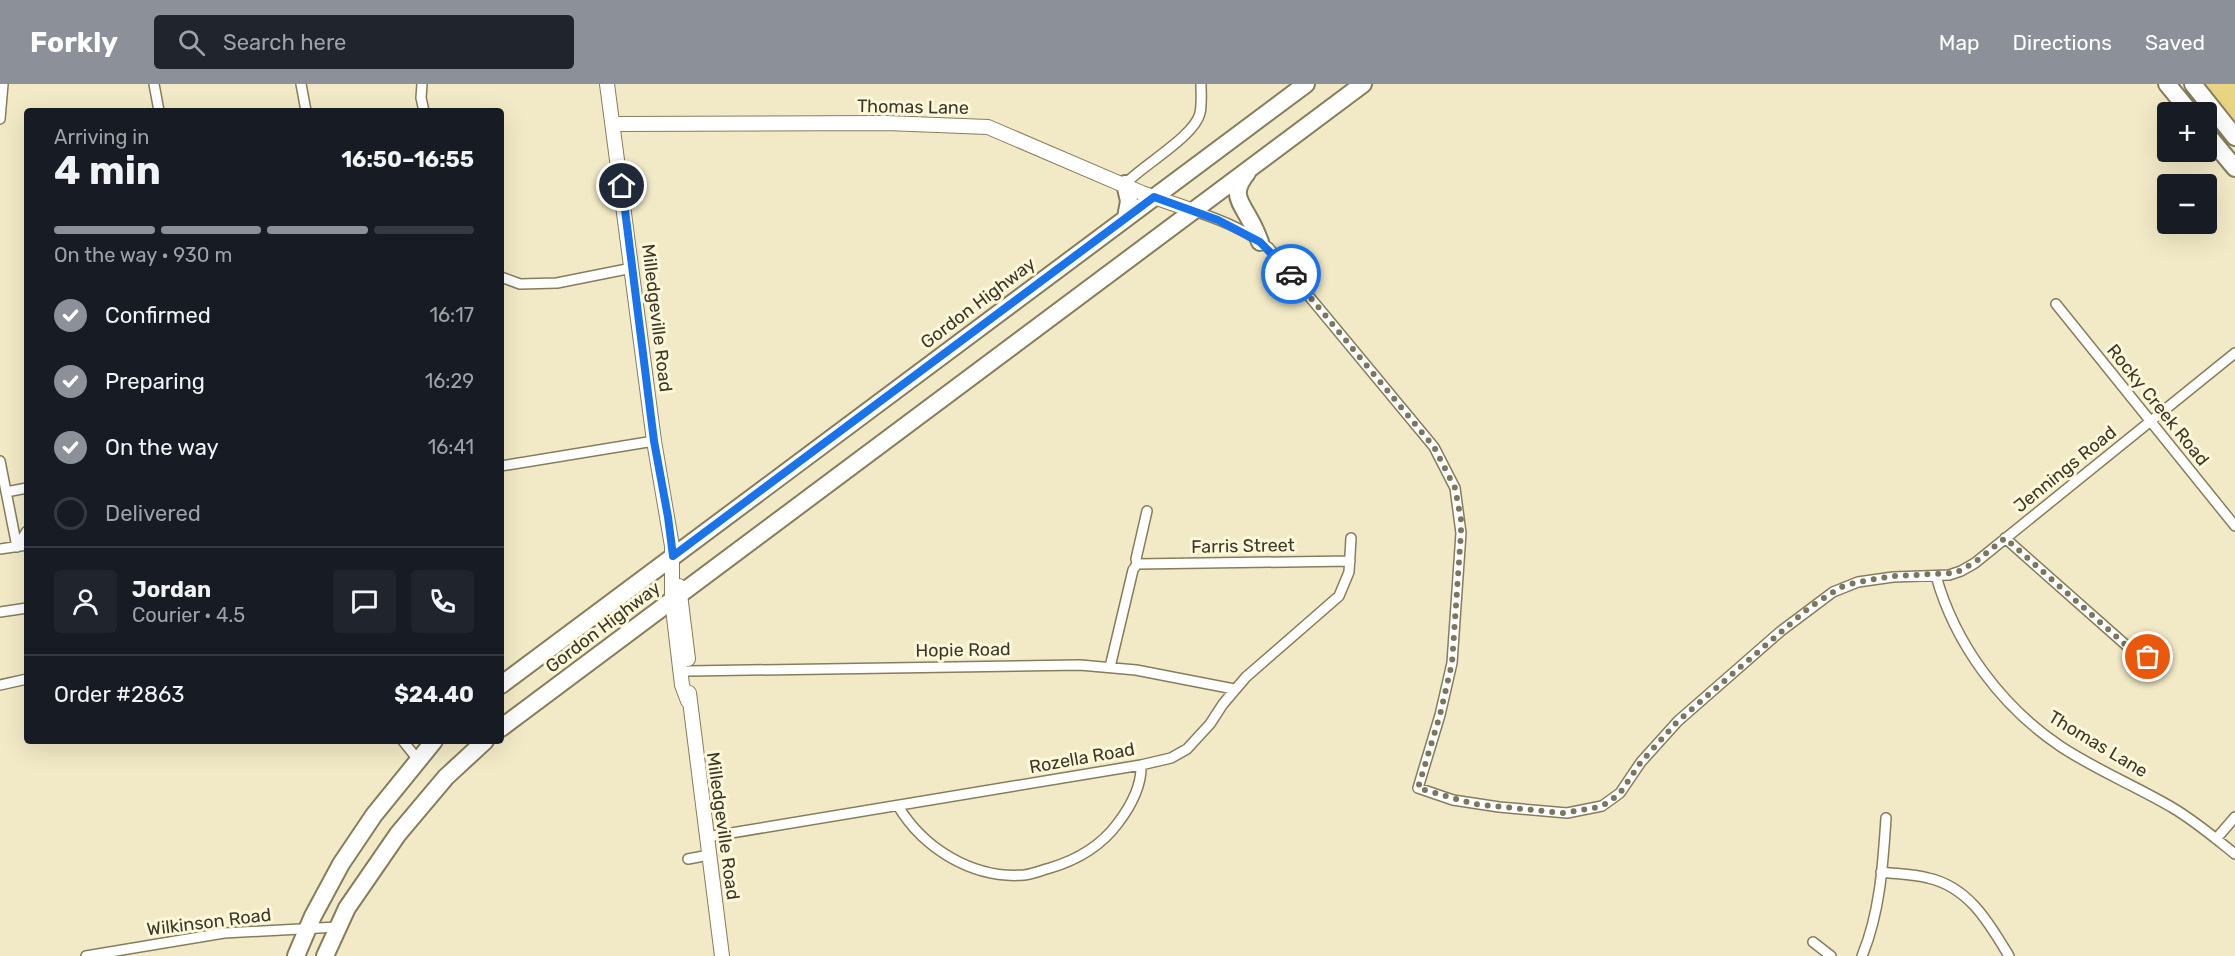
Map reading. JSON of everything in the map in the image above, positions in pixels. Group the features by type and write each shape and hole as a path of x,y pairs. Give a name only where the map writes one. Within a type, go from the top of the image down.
{"highway":[{"name":"Gordon Highway","path":"504,683 1306,84"},
{"name":"Gordon Highway","path":"504,726 1363,84"},
{"path":"2167,84 2182,102"},
{"path":"2193,84 2235,136"},
{"path":"2217,146 2235,168"},
{"path":"1252,167 1240,182 1238,196 1260,242"},
{"path":"1125,184 1129,201 1126,218"},
{"path":"296,956 326,890 357,839 432,744"},
{"path":"325,956 347,908 417,808 482,744"}],"street":[{"path":"0,119 3,84"},
{"path":"154,84 158,108"},
{"path":"301,84 305,108"},
{"path":"422,84 423,108"},
{"name":"Milledgeville Road","path":"608,84 654,441 673,556 682,685 688,701"},
{"path":"1125,184 1137,172 1189,133 1200,114 1201,84"},
{"name":"Thomas Lane","path":"614,124 886,123 988,127 1154,197 1194,211"},
{"path":"1194,211 1218,220 1260,242"},
{"name":"Jennings Road","path":"1260,242 1288,271 1434,447 1455,488 1461,533 1452,663 1440,715 1418,788 1474,804 1563,813 1594,808 1608,803 1620,793 1641,762 1678,721 1810,607 1841,587 1858,582 1893,576 1936,576 1961,571 2235,353"},
{"path":"504,278 520,284 557,283 632,268"},
{"name":"Rocky Creek Road","path":"2056,304 2235,526"},
{"path":"504,466 654,441"},
{"path":"0,461 6,492 22,546 0,549"},
{"path":"6,492 24,489"},
{"path":"1110,667 1133,570 1137,564 1136,559 1147,511"},
{"name":"Rozella Road","path":"707,837 1141,765 1171,758 1187,749 1210,724 1234,689 1253,670 1339,596 1347,581 1351,538"},
{"path":"2005,538 2136,654 2160,660"},
{"name":"Farris Street","path":"1137,564 1350,561"},
{"name":"Thomas Lane","path":"1936,576 1953,621 1971,653 1995,687 2031,724 2065,749 2174,809 2235,854"},
{"name":"Milledgeville Road","path":"676,596 689,671 688,701 722,956"},
{"path":"0,612 24,608"},
{"name":"Hopie Road","path":"689,671 1110,667 1234,689"},
{"path":"0,685 24,680"},
{"path":"405,744 419,761"},
{"path":"898,806 920,834 949,858 992,873 1026,875 1068,862 1098,845 1129,808 1138,784 1141,765"},
{"path":"2216,839 2235,817"},
{"path":"1862,956 1873,924 1886,818"},
{"path":"688,859 709,855"},
{"path":"1881,872 1927,877 1959,891 1988,921 2009,956"},
{"name":"Wilkinson Road","path":"86,956 224,933 338,927"},
{"path":"1813,942 1831,956"}],"shaded area":[{"path":"2204,84 2235,84 2235,123"}],"way so far":[{"path":"1291,274 1434,447 1455,488 1461,533 1452,663 1430,753 1418,788 1453,800 1474,804 1563,813 1594,808 1608,803 1620,793 1641,762 1678,721 1810,607 1841,587 1858,582 1893,576 1936,576 1956,573 1975,562 2005,538 2136,654 2148,657"}],"route":[{"path":"622,186 654,441 673,556 1154,197 1218,220 1260,242 1269,248 1291,274"}]}
